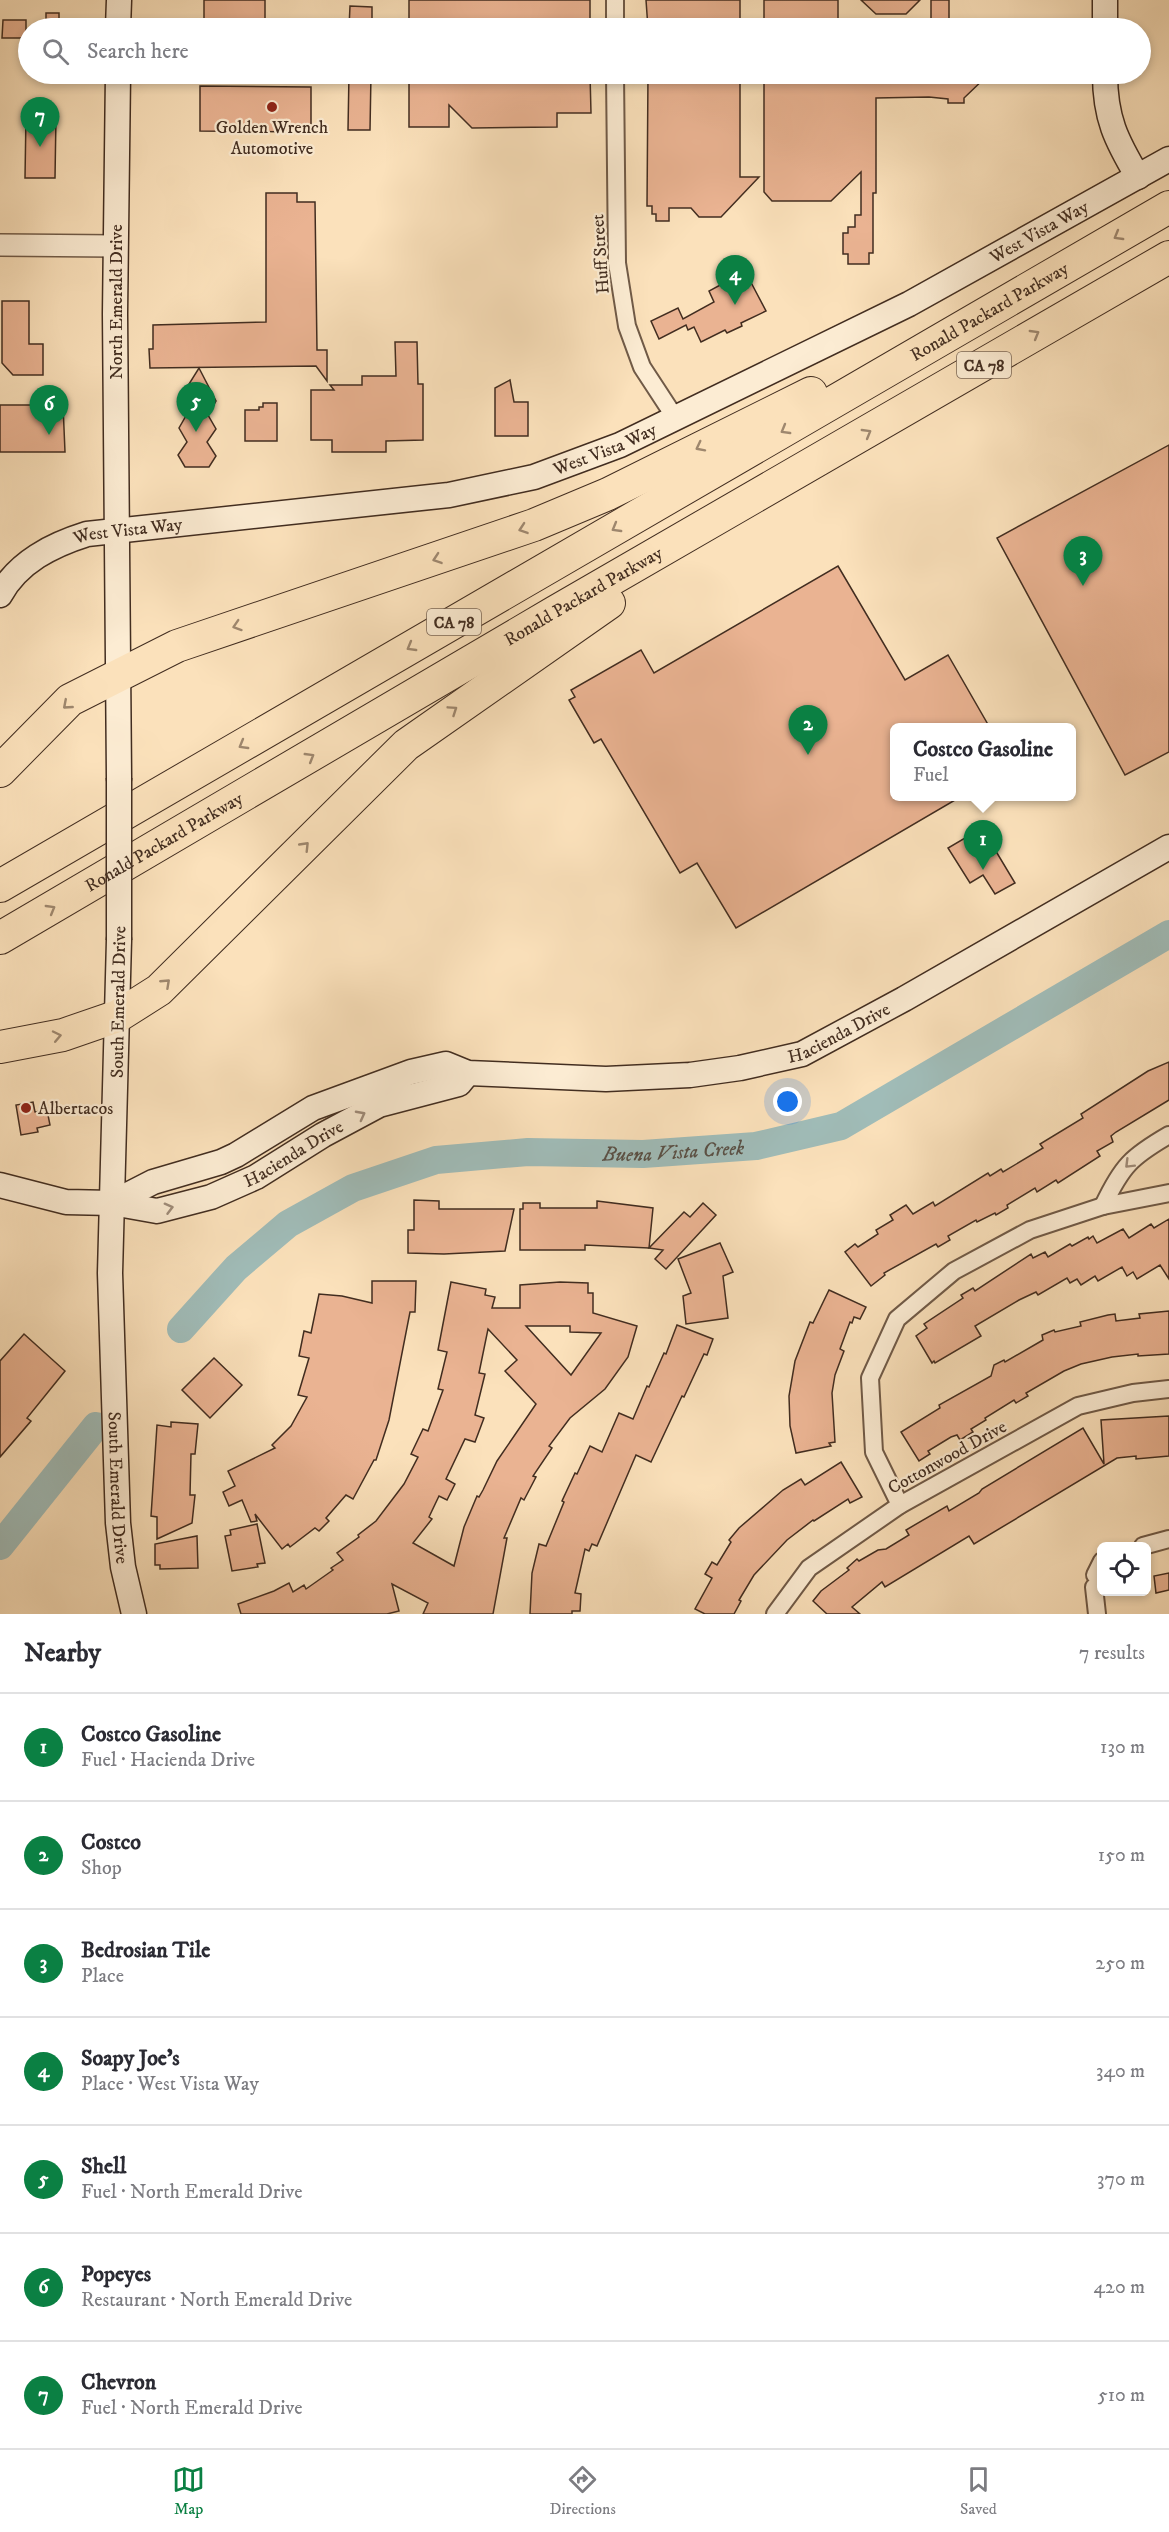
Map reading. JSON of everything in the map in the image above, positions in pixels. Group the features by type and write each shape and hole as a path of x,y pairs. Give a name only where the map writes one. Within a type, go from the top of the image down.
{"highway":[{"name":"Ronald Packard Parkway","path":"0,886 1169,207"},
{"name":"Ronald Packard Parkway","path":"0,938 1169,257"},
{"path":"0,771 70,700 177,646 534,525 608,494 805,395 908,358"},
{"path":"0,1047 63,1035 118,1016 159,990 406,745 444,716 798,473"}],"main road":[{"path":"118,18 119,0"},
{"path":"1105,0 1105,18"},
{"name":"North Emerald Drive","path":"118,84 116,246 118,531"},
{"path":"1105,84 1115,136 1138,177"},
{"name":"West Vista Way","path":"0,595 16,571 62,543 87,534 449,495 534,477 620,446 909,304 1169,159"},
{"name":"South Emerald Drive","path":"118,531 119,940 110,1273 118,1523 123,1567 134,1614"},
{"name":"Hacienda Drive","path":"0,1185 66,1202 112,1203 153,1182 221,1162 236,1155 313,1108 411,1072 446,1064 468,1073 603,1079 690,1075 740,1068 802,1054 904,999 1169,847"}],"street":[{"path":"615,0 615,18"},
{"name":"Huff Street","path":"615,84 617,263 627,326 642,367 676,419"},
{"path":"0,245 116,246"},
{"path":"1103,1206 1118,1174 1142,1151 1169,1136"},
{"path":"900,1505 874,1452 870,1378 897,1319 954,1271 1030,1230 1103,1206 1169,1193"},
{"name":"Cottonwood Drive","path":"775,1614 809,1568 900,1505 1078,1406 1133,1393 1169,1389"},
{"path":"1151,1544 1169,1539"},
{"path":"1097,1596 1097,1614"}],"building":[{"path":"204,0 265,0 265,18 204,18"},
{"path":"409,0 590,0 590,18 409,18"},
{"path":"646,0 740,0 740,18 647,18"},
{"path":"764,0 838,0 838,18 764,18"},
{"path":"861,0 920,0 906,14 876,14"},
{"path":"931,0 949,0 949,18 931,18"},
{"path":"350,6 372,7 372,18 349,18"},
{"path":"46,13 59,13 59,18 46,18"},
{"path":"3,20 18,20 18,38 2,38"},
{"path":"349,84 371,84 370,130 348,130"},
{"path":"409,84 590,84 591,113 557,113 557,127 472,128 449,105 449,127 409,127"},
{"path":"648,84 740,84 740,177 759,177 721,217 699,217 691,208 669,208 669,221 656,221 656,214 652,214 652,206 647,206"},
{"path":"764,84 979,84 964,98 964,103 948,103 948,99 929,97 876,98 876,193 873,193 873,253 869,253 869,264 848,264 848,254 843,254 843,233 848,233 848,227 855,227 855,215 861,215 861,172 831,201 772,201 764,192"},
{"path":"200,86 311,87 311,132 200,131"},
{"path":"26,116 56,116 55,178 25,178"},
{"path":"266,193 297,193 297,202 315,202 317,350 327,350 327,381 316,366 150,368 149,349 153,349 153,325 266,322"},
{"path":"746,273 766,311 741,323 742,326 727,333 725,330 701,342 694,327 688,330 686,325 659,339 651,321 678,308 683,319 714,302 709,291"},
{"path":"2,301 29,301 29,344 43,344 43,375 13,375 2,363"},
{"path":"395,342 417,342 418,384 423,384 423,440 386,441 386,452 332,452 332,440 311,440 311,390 334,390 330,385 362,385 362,376 396,376"},
{"path":"199,368 216,401 208,415 216,429 207,442 216,456 209,467 185,467 178,455 187,442 179,428 187,414 179,400"},
{"path":"510,380 514,402 528,402 528,436 495,436 495,388"},
{"path":"263,403 277,403 277,441 245,441 245,410 259,410 259,407 263,407"},
{"path":"0,405 63,405 65,452 0,452"},
{"path":"1169,445 1169,752 1125,775 997,538"},
{"path":"838,566 905,680 948,655 987,723 890,723 890,801 953,801 736,928 697,863 680,873 601,739 594,743 569,700 575,697 571,690 641,650 654,673"},
{"path":"982,828 1015,883 995,894 983,875 970,883 948,848"},
{"path":"1169,1062 1169,1100 1116,1132 1111,1136 1113,1142 1097,1151 1100,1156 1058,1183 1056,1180 1037,1192 1035,1188 1007,1205 1008,1208 996,1215 995,1213 977,1222 976,1220 948,1236 950,1240 938,1247 936,1244 884,1273 885,1275 871,1286 845,1252 855,1244 858,1247 878,1234 876,1230 893,1220 890,1215 906,1205 913,1214 933,1202 935,1206 988,1173 990,1176 1001,1169 1003,1172 1043,1148 1040,1144 1083,1118 1081,1114 1148,1071"},
{"path":"33,1102 35,1112 47,1110 50,1125 37,1128 38,1132 21,1135 16,1105"},
{"path":"414,1200 439,1201 439,1209 514,1209 505,1251 408,1253 408,1230 414,1230"},
{"path":"597,1201 653,1208 649,1248 585,1245 585,1250 520,1250 520,1209 523,1209 523,1203 540,1203 540,1208 597,1208"},
{"path":"703,1203 716,1215 666,1269 655,1259 663,1250 649,1248 684,1212 690,1217"},
{"path":"1169,1219 1169,1279 1160,1265 1137,1279 1133,1272 1127,1276 1122,1267 1098,1281 1095,1276 1081,1285 1077,1279 1070,1283 1067,1278 1038,1295 1036,1292 1019,1300 975,1326 981,1336 935,1363 934,1361 932,1363 916,1336 927,1328 924,1324 963,1298 961,1295 973,1288 975,1291 1031,1254 1033,1258 1045,1252 1048,1257 1088,1237 1089,1239 1093,1236 1097,1243 1123,1229 1129,1238 1151,1224 1154,1228"},
{"path":"720,1243 733,1272 723,1276 728,1318 686,1324 683,1296 691,1293 678,1259"},
{"path":"372,1281 416,1281 415,1312 410,1312 389,1420 376,1460 353,1499 346,1495 326,1518 329,1521 319,1531 315,1528 290,1547 288,1544 282,1549 255,1514 257,1521 251,1522 242,1500 229,1506 223,1492 235,1486 228,1471 275,1448 272,1445 291,1426 307,1397 298,1395 309,1358 299,1356 304,1331 311,1333 319,1294 342,1296 372,1303"},
{"path":"451,1282 486,1289 485,1295 495,1297 492,1308 520,1308 520,1285 560,1282 588,1283 588,1293 593,1293 593,1313 637,1326 628,1357 605,1389 570,1418 549,1446 552,1448 533,1476 536,1477 524,1500 521,1498 504,1538 507,1538 493,1614 423,1614 428,1603 392,1584 399,1611 387,1614 241,1614 238,1604 289,1583 293,1592 304,1585 306,1589 333,1570 331,1568 343,1560 337,1553 376,1521 404,1484 418,1457 411,1454 423,1429 428,1431 443,1390 438,1389 447,1352 438,1350","holes":["526,1326 570,1326 570,1332 601,1333 571,1375","488,1329 517,1360 505,1371 536,1404 497,1461 479,1497 477,1496 464,1527 454,1566 413,1543 432,1519 429,1517 439,1496 447,1500 455,1484 446,1479 465,1439 475,1442 484,1418 475,1415 485,1374 479,1373"]},
{"path":"829,1290 866,1307 860,1319 854,1317 852,1323 850,1322 840,1349 844,1351 835,1375 832,1393 835,1442 829,1443 831,1446 796,1453 790,1426 789,1396 795,1361 810,1322 813,1323"},
{"path":"1169,1311 1169,1354 1112,1357 1081,1364 1064,1371 1026,1393 1028,1396 1016,1403 1014,1400 985,1418 986,1420 971,1429 973,1432 960,1440 957,1435 951,1437 928,1451 930,1454 919,1461 901,1432 940,1408 939,1405 991,1376 994,1365 1004,1360 1005,1362 1043,1340 1042,1335 1054,1330 1055,1332 1081,1326 1080,1322 1108,1315 1115,1314 1116,1321 1140,1318 1139,1314"},
{"path":"677,1325 713,1339 707,1355 704,1354 684,1397 682,1396 651,1462 636,1455 597,1546 592,1544 589,1551 585,1549 575,1593 581,1594 580,1611 572,1611 572,1614 530,1614 532,1573 539,1544 546,1546 575,1473 577,1474 590,1446 602,1452 619,1413 633,1419 647,1386 649,1387 664,1353 666,1354"},
{"path":"24,1334 65,1371 27,1418 31,1421 0,1457 0,1361"},
{"path":"214,1358 242,1385 210,1418 182,1390"},
{"path":"1169,1416 1169,1456 1117,1458 974,1544 969,1536 885,1587 882,1582 852,1607 860,1614 827,1614 813,1601 821,1591 849,1570 847,1568 857,1559 859,1561 878,1550 886,1549 909,1535 906,1530 947,1506 949,1511 1083,1428 1104,1464 1101,1420"},
{"path":"171,1422 198,1424 195,1454 191,1454 190,1495 195,1495 192,1523 157,1539 157,1517 151,1516 157,1425 171,1427"},
{"path":"841,1462 862,1497 850,1503 848,1499 813,1520 787,1540 754,1575 739,1600 741,1601 734,1614 705,1614 695,1609 712,1578 705,1574 712,1562 717,1565 731,1542 729,1540 739,1528 783,1490 801,1479 805,1485"},
{"path":"257,1524 265,1563 257,1564 258,1567 232,1571 225,1536 231,1535 230,1530"},
{"path":"197,1536 198,1568 160,1569 160,1565 155,1565 155,1544"},
{"path":"1169,1573 1169,1590 1156,1593 1154,1576"}],"waterway":[{"name":"Buena Vista Creek","path":"181,1329 236,1268 288,1224 353,1188 436,1160 528,1152 643,1154 756,1146 841,1126 1169,934"},
{"name":"Buena Vista Creek","path":"0,1546 96,1426"}],"place":[{"name":"Golden Wrench Automotive","path":"272,107"},
{"name":"Chevron","path":"40,147"},
{"name":"Soapy Joe's","path":"735,305"},
{"name":"Shell","path":"196,432"},
{"name":"Popeyes","path":"49,435"},
{"name":"Bedrosian Tile","path":"1083,586"},
{"name":"Costco","path":"808,755"},
{"name":"Costco Gasoline","path":"983,870"},
{"name":"Albertacos","path":"26,1108"}]}
